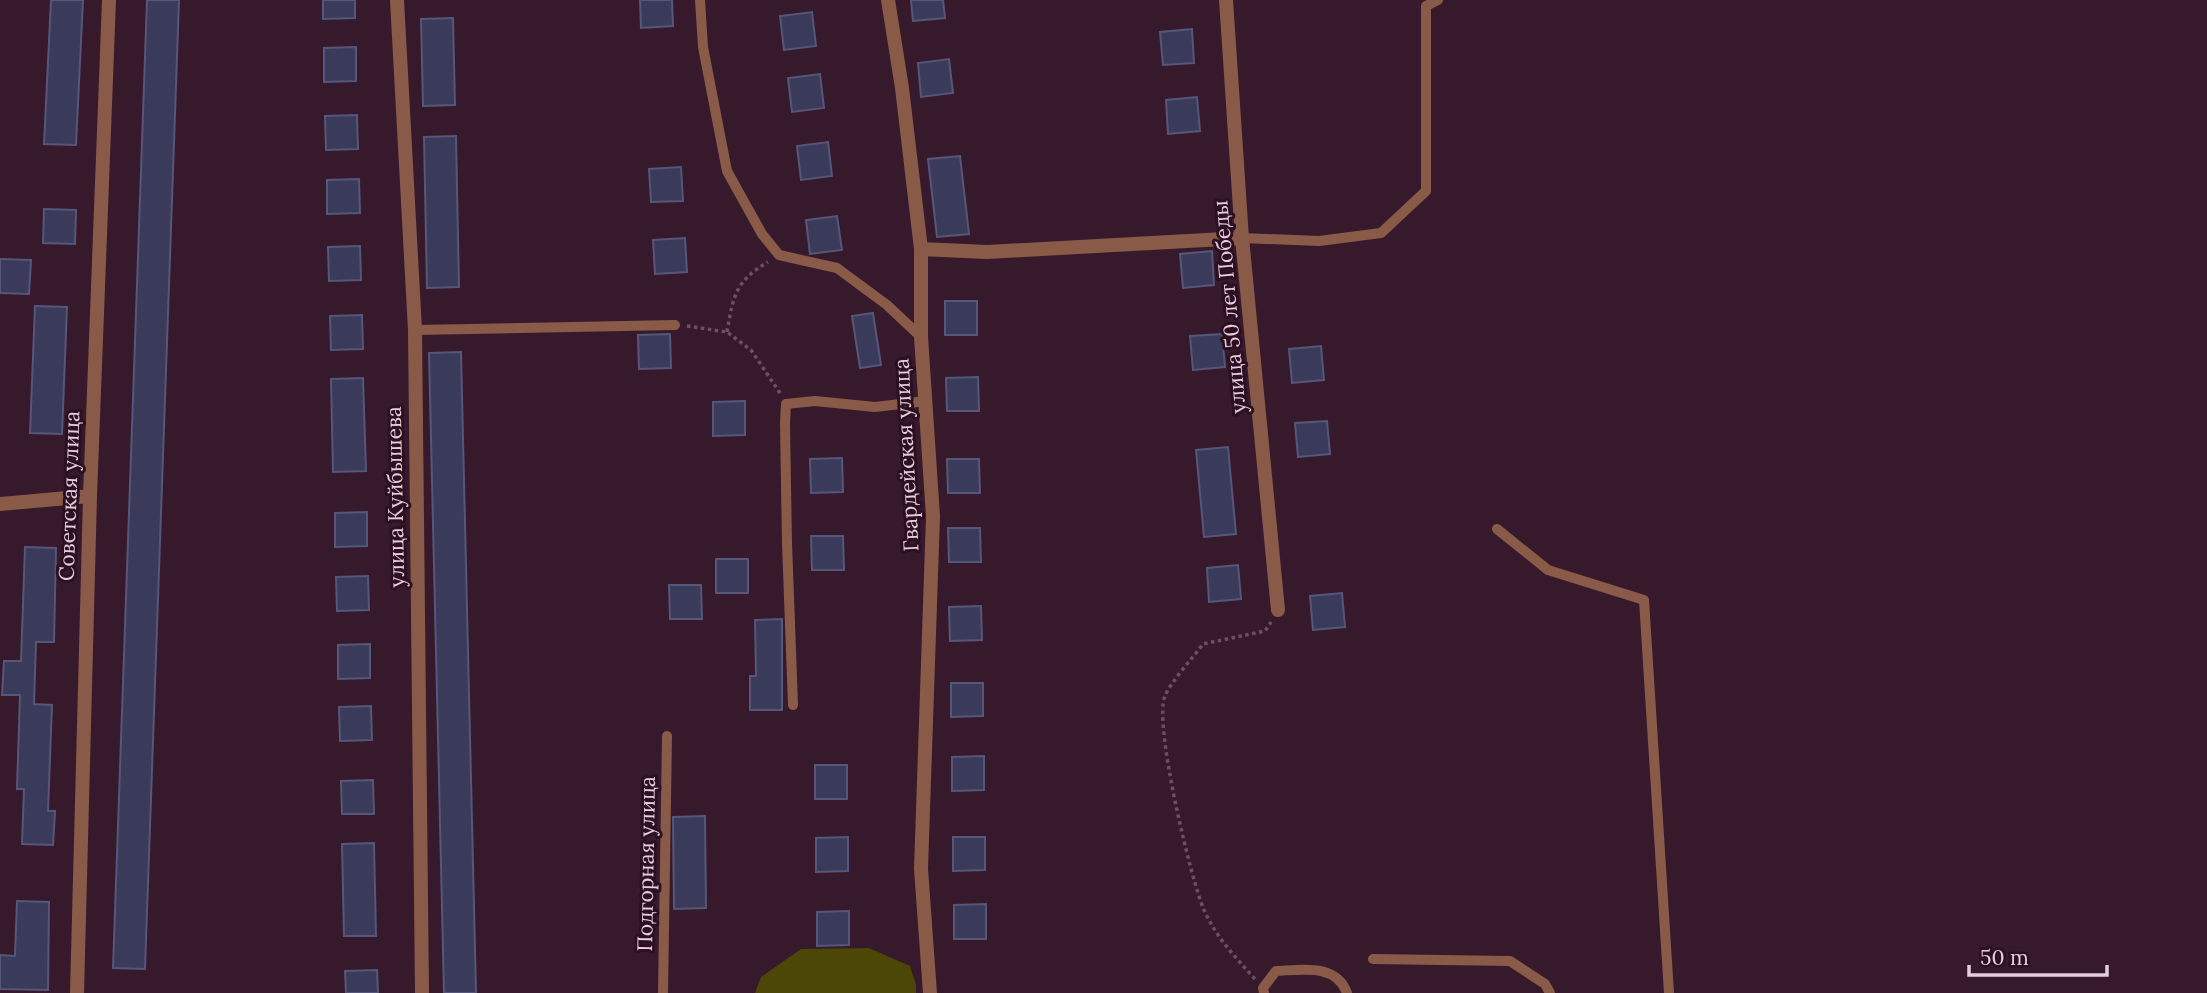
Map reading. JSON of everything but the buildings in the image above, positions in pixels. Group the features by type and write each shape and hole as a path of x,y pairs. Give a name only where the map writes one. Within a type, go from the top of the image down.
{"street":[{"name":"Советская улица","path":"77,993 90,496 109,0"},
{"name":"улица Куйбышева","path":"397,0 415,330 422,993"},
{"name":"Гвардейская улица","path":"888,0 902,88 921,249 921,337 933,516 921,869 930,993"},
{"name":"улица 50 лет Победы","path":"1226,0 1242,238 1278,610"},
{"path":"921,249 987,252 1242,238"},
{"path":"0,504 90,496"}],"lane":[{"path":"700,0 703,47 727,171 762,234 779,255 836,268 887,305 921,337"},
{"path":"1242,238 1319,241 1381,233 1426,191 1426,6 1438,0"},
{"path":"415,330 675,325"},
{"path":"793,705 786,404 815,401 875,407 926,401"},
{"path":"1497,529 1548,570 1644,600 1669,993"},
{"name":"Подгорная улица","path":"663,993 667,736"},
{"path":"1373,959 1510,961 1545,984 1550,993"},
{"path":"1264,990 1276,971 1324,970 1343,983 1347,993"}],"path":[{"path":"727,331 733,297 752,271 779,255"},
{"path":"675,325 727,331 751,351 786,404"},
{"path":"1264,990 1219,939 1203,908 1181,825 1163,736 1164,697 1203,644 1265,631 1278,610"}],"shaded area":[{"path":"869,948 910,966 916,993 755,993 761,977 801,949"}]}
